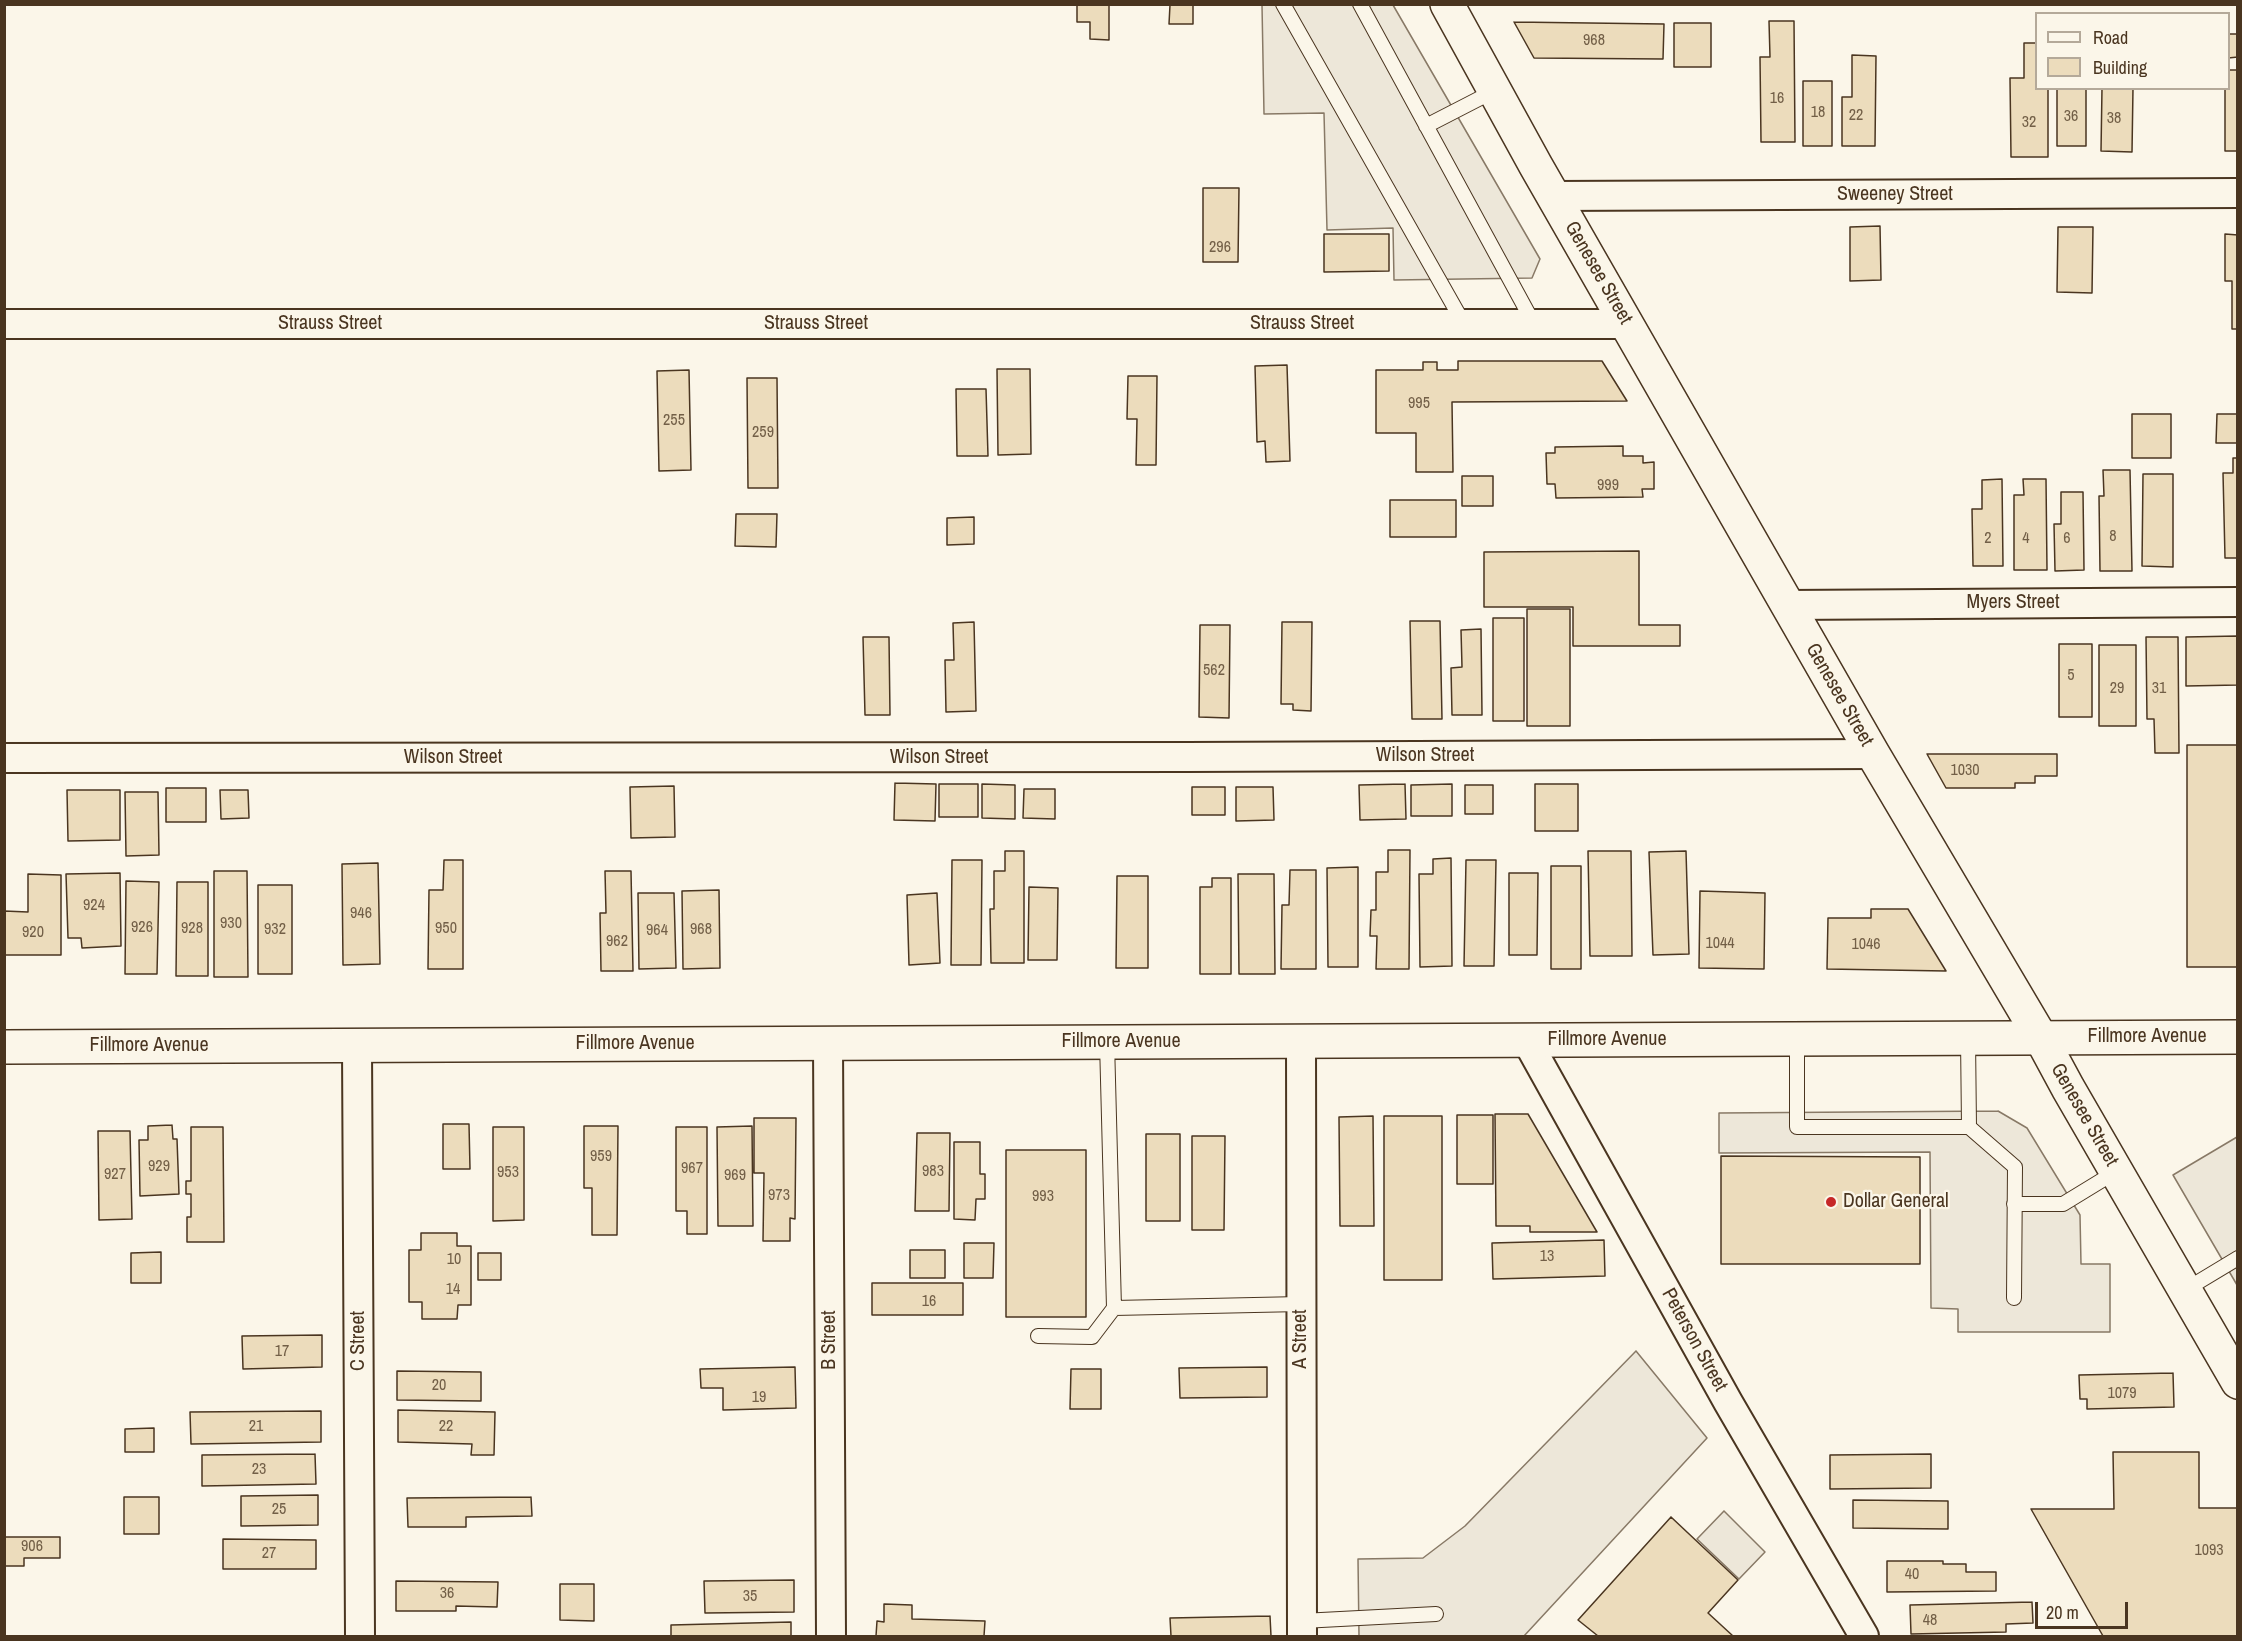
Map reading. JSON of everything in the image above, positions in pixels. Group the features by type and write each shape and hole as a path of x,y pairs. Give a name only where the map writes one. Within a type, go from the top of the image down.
{"street":[{"name":"Genesee Street","path":"1447,4 1553,196 1873,754 2041,1038 2238,1382"},
{"name":"Sweeney Street","path":"1553,196 2238,193"},
{"name":"Strauss Street","path":"4,324 1627,324"},
{"name":"Myers Street","path":"1788,605 2238,602"},
{"name":"Wilson Street","path":"4,758 1176,758 1873,754"},
{"name":"Fillmore Avenue","path":"4,1047 2238,1037"},
{"name":"A Street","path":"1301,1041 1302,1629"},
{"name":"Peterson Street","path":"1527,1041 1728,1402 1864,1636"},
{"name":"B Street","path":"828,1043 831,1636"},
{"name":"C Street","path":"357,1046 360,1636"}],"lane":[{"path":"1283,4 1464,324"},
{"path":"1360,4 1534,324"},
{"path":"1426,126 1494,91"},
{"path":"1968,1038 1969,1127"},
{"path":"1797,1039 1797,1127 1969,1127 2015,1167 2014,1298"},
{"path":"1038,1336 1092,1337 1114,1308 1107,1042"},
{"path":"2014,1203 2063,1204 2117,1171"},
{"path":"2185,1290 2238,1258"},
{"path":"1114,1308 1301,1304"},
{"path":"1302,1629 1436,1614"}],"shaded area":[{"path":"1262,5 1393,5 1540,259 1532,278 1394,280 1393,228 1327,230 1324,113 1264,114"},
{"path":"1998,1111 2027,1128 2080,1215 2081,1264 2110,1264 2110,1332 1958,1332 1958,1309 1931,1308 1930,1152 1719,1153 1719,1113"},
{"path":"2237,1137 2237,1285 2173,1175"},
{"path":"1636,1351 1707,1438 1524,1636 1359,1636 1358,1559 1423,1558 1465,1526"},
{"path":"1724,1511 1765,1552 1739,1579 1697,1539"}],"building":[{"path":"1077,4 1109,4 1109,40 1090,39 1090,22 1077,22"},
{"path":"1163,4 1193,4 1193,24 1169,24 1170,5"},
{"path":"1769,21 1794,21 1795,142 1761,142 1760,57 1770,57"},
{"path":"1514,22 1664,24 1663,59 1534,58"},
{"path":"1674,23 1711,23 1711,67 1674,67"},
{"path":"2230,34 2238,34 2238,57 2230,58"},
{"path":"2024,43 2035,43 2035,90 2048,90 2048,157 2011,157 2010,78 2024,78"},
{"path":"1852,55 1876,56 1875,146 1842,146 1842,97 1852,97"},
{"path":"2230,70 2238,70 2238,151 2225,151 2225,90 2230,90"},
{"path":"1803,81 1832,81 1832,146 1803,146"},
{"path":"2057,90 2086,90 2086,146 2057,146"},
{"path":"2102,90 2133,90 2132,152 2101,151"},
{"path":"1203,188 1239,188 1238,262 1203,262"},
{"path":"1880,226 1881,280 1850,281 1850,227"},
{"path":"2058,227 2093,227 2092,293 2057,292"},
{"path":"1324,234 1389,234 1389,271 1324,272"},
{"path":"2225,234 2238,235 2238,329 2232,329 2232,281 2225,281"},
{"path":"1458,361 1602,361 1627,401 1452,402 1453,472 1416,472 1416,433 1376,433 1376,370 1423,370 1423,362 1437,362 1437,370 1458,370"},
{"path":"1287,365 1290,461 1266,462 1265,441 1257,442 1255,366"},
{"path":"997,369 1030,369 1031,454 998,455"},
{"path":"689,370 691,470 659,471 657,371"},
{"path":"1128,376 1157,376 1156,465 1136,465 1137,419 1127,419"},
{"path":"747,378 777,378 778,488 748,488"},
{"path":"956,389 986,389 988,456 957,456"},
{"path":"2132,414 2171,414 2171,458 2132,458"},
{"path":"2217,414 2238,414 2238,443 2216,443"},
{"path":"1623,446 1623,456 1643,456 1643,463 1654,462 1654,489 1642,489 1643,497 1556,498 1555,484 1547,484 1546,453 1555,453 1555,447"},
{"path":"2233,458 2238,458 2238,558 2225,558 2223,473 2233,473"},
{"path":"2103,470 2130,470 2132,571 2100,571 2099,496 2104,496"},
{"path":"2143,474 2173,474 2173,567 2142,566"},
{"path":"1462,476 1493,476 1493,506 1462,506"},
{"path":"2002,479 2003,566 1973,566 1972,509 1982,509 1982,480"},
{"path":"2023,479 2046,479 2047,570 2014,570 2014,495 2024,495"},
{"path":"2061,492 2083,492 2084,570 2055,571 2054,524 2061,524"},
{"path":"1390,500 1456,500 1456,537 1390,537"},
{"path":"736,514 777,514 776,547 735,546"},
{"path":"974,517 974,544 947,545 947,518"},
{"path":"1639,551 1639,625 1680,625 1680,646 1573,646 1573,607 1484,607 1484,552"},
{"path":"1527,609 1570,609 1570,726 1527,726"},
{"path":"1493,618 1524,618 1524,721 1493,721"},
{"path":"1410,621 1440,621 1442,719 1412,719"},
{"path":"974,622 976,711 946,712 945,660 954,660 953,623"},
{"path":"1282,622 1312,622 1311,711 1293,710 1293,704 1281,704"},
{"path":"1200,625 1230,625 1229,718 1199,717"},
{"path":"1481,629 1482,715 1452,715 1451,668 1462,667 1461,630"},
{"path":"2238,636 2238,685 2186,686 2186,637"},
{"path":"863,637 889,637 890,715 865,715"},
{"path":"2146,637 2178,637 2179,753 2155,753 2154,719 2147,719"},
{"path":"2059,644 2092,644 2092,717 2059,717"},
{"path":"2099,645 2136,645 2136,726 2099,726"},
{"path":"2187,745 2237,745 2237,967 2187,967"},
{"path":"1927,754 2057,754 2057,776 2035,776 2035,783 2015,783 2015,788 1946,788"},
{"path":"895,783 936,784 935,821 894,820"},
{"path":"939,784 978,784 978,817 939,817"},
{"path":"982,784 1015,785 1015,819 982,818"},
{"path":"1405,784 1406,819 1360,820 1359,785"},
{"path":"1452,784 1452,816 1411,816 1411,785"},
{"path":"1535,784 1578,784 1578,831 1535,831"},
{"path":"1465,785 1493,785 1493,814 1465,814"},
{"path":"674,786 675,837 631,838 630,787"},
{"path":"1192,787 1225,787 1225,815 1192,815"},
{"path":"1236,787 1273,787 1274,820 1236,821"},
{"path":"166,788 206,788 206,822 166,822"},
{"path":"1024,789 1055,789 1055,819 1023,818"},
{"path":"67,790 120,790 120,840 68,841"},
{"path":"220,790 248,790 249,818 221,819"},
{"path":"125,792 158,792 159,855 126,856"},
{"path":"1388,850 1410,850 1409,969 1376,969 1377,936 1370,936 1371,910 1376,910 1376,872 1388,872"},
{"path":"1005,851 1024,851 1024,963 991,963 990,909 994,909 994,871 1005,871"},
{"path":"1588,851 1631,851 1632,956 1590,956"},
{"path":"1686,851 1689,954 1653,955 1649,852"},
{"path":"1451,858 1452,966 1420,967 1419,874 1433,874 1433,859"},
{"path":"444,860 463,860 463,969 428,969 429,890 443,890"},
{"path":"952,860 982,860 981,965 951,965"},
{"path":"1466,860 1496,860 1494,966 1464,966"},
{"path":"378,863 380,964 343,965 342,864"},
{"path":"1551,866 1581,866 1581,969 1551,969"},
{"path":"1358,867 1358,967 1328,967 1327,868"},
{"path":"1290,870 1316,870 1316,969 1281,969 1282,905 1289,905"},
{"path":"214,871 247,871 248,977 214,977"},
{"path":"605,871 631,871 633,971 601,971 600,913 606,913"},
{"path":"120,873 121,946 82,948 81,938 68,938 66,874"},
{"path":"1509,873 1538,873 1537,955 1509,955"},
{"path":"28,874 61,875 61,955 4,955 4,911 28,912"},
{"path":"1238,874 1274,874 1275,974 1239,974"},
{"path":"1117,876 1148,876 1148,968 1116,968"},
{"path":"1212,878 1231,878 1231,974 1200,974 1200,887 1212,887"},
{"path":"126,881 159,882 157,974 125,974"},
{"path":"177,882 208,882 208,976 176,976"},
{"path":"258,885 292,885 292,974 258,974"},
{"path":"1029,887 1058,888 1057,960 1028,960"},
{"path":"719,890 720,968 683,969 682,891"},
{"path":"1700,891 1765,893 1764,969 1699,968"},
{"path":"638,893 674,893 676,968 639,969"},
{"path":"937,893 940,963 909,965 907,895"},
{"path":"1871,909 1908,909 1946,971 1827,969 1828,918 1871,918"},
{"path":"1495,1114 1528,1114 1597,1232 1530,1232 1530,1226 1496,1226"},
{"path":"1457,1115 1493,1115 1493,1184 1457,1184"},
{"path":"1373,1116 1374,1226 1340,1226 1339,1117"},
{"path":"1384,1116 1442,1116 1442,1280 1384,1280"},
{"path":"754,1118 796,1118 795,1219 790,1218 790,1241 763,1241 764,1173 754,1173"},
{"path":"443,1124 469,1124 470,1169 443,1169"},
{"path":"172,1125 173,1139 177,1139 179,1194 140,1196 139,1140 148,1140 148,1126"},
{"path":"584,1126 618,1126 617,1235 592,1235 592,1188 584,1188"},
{"path":"752,1126 753,1226 718,1226 717,1127"},
{"path":"191,1127 223,1127 224,1242 187,1242 187,1217 191,1217 191,1194 186,1194 186,1181 191,1181"},
{"path":"493,1127 524,1127 524,1220 493,1221"},
{"path":"676,1127 707,1127 707,1234 687,1234 687,1211 676,1211"},
{"path":"98,1131 130,1131 132,1219 99,1220"},
{"path":"917,1133 950,1133 949,1211 915,1211"},
{"path":"1146,1134 1180,1134 1180,1221 1146,1221"},
{"path":"1192,1136 1225,1136 1224,1230 1192,1230"},
{"path":"954,1142 980,1142 980,1174 985,1174 985,1199 976,1199 975,1220 954,1219"},
{"path":"1006,1150 1086,1150 1086,1317 1006,1317"},
{"path":"1721,1156 1920,1157 1920,1264 1721,1264"},
{"path":"421,1233 457,1233 457,1246 471,1246 471,1305 458,1305 457,1319 422,1319 422,1302 409,1302 409,1250 421,1250"},
{"path":"1604,1240 1605,1276 1493,1279 1492,1243"},
{"path":"964,1243 994,1243 993,1278 964,1278"},
{"path":"910,1250 945,1250 945,1278 910,1278"},
{"path":"161,1252 161,1283 131,1283 131,1253"},
{"path":"478,1253 501,1253 501,1280 478,1280"},
{"path":"872,1283 963,1283 963,1315 872,1315"},
{"path":"322,1335 322,1367 243,1369 242,1336"},
{"path":"795,1367 796,1408 723,1410 723,1388 701,1388 700,1369"},
{"path":"1267,1367 1267,1397 1180,1398 1179,1368"},
{"path":"1071,1369 1101,1369 1101,1409 1070,1409"},
{"path":"397,1371 481,1372 481,1401 397,1400"},
{"path":"2173,1373 2174,1407 2087,1409 2087,1399 2080,1399 2079,1375"},
{"path":"398,1410 495,1412 494,1455 471,1455 472,1444 398,1442"},
{"path":"321,1411 321,1442 191,1444 190,1412"},
{"path":"154,1428 154,1452 125,1452 125,1429"},
{"path":"2113,1452 2199,1452 2199,1508 2238,1508 2238,1636 2103,1636 2031,1509 2114,1509"},
{"path":"315,1454 316,1484 202,1486 202,1455"},
{"path":"1931,1454 1931,1488 1830,1489 1830,1455"},
{"path":"318,1495 318,1525 241,1526 241,1496"},
{"path":"124,1497 159,1497 159,1534 124,1534"},
{"path":"531,1497 532,1516 466,1517 466,1527 408,1527 407,1498"},
{"path":"1853,1500 1948,1501 1948,1529 1853,1528"},
{"path":"1671,1517 1738,1580 1708,1613 1733,1636 1598,1636 1578,1620"},
{"path":"4,1537 60,1537 60,1558 24,1558 24,1566 4,1566"},
{"path":"223,1539 316,1540 316,1569 223,1569"},
{"path":"1887,1561 1943,1561 1943,1564 1966,1564 1966,1572 1996,1572 1996,1591 1887,1592"},
{"path":"794,1580 794,1612 705,1613 704,1581"},
{"path":"396,1581 498,1582 497,1607 456,1606 456,1611 396,1611"},
{"path":"560,1584 594,1584 594,1621 560,1620"},
{"path":"2032,1602 2033,1623 2006,1624 2006,1632 1911,1634 1910,1605"},
{"path":"884,1604 912,1605 912,1619 985,1621 984,1636 876,1636 877,1621 884,1622"},
{"path":"1270,1616 1271,1636 1171,1636 1170,1618"},
{"path":"791,1622 791,1636 671,1636 671,1625"}],"place":[{"name":"Dollar General","path":"1831,1202"}]}
